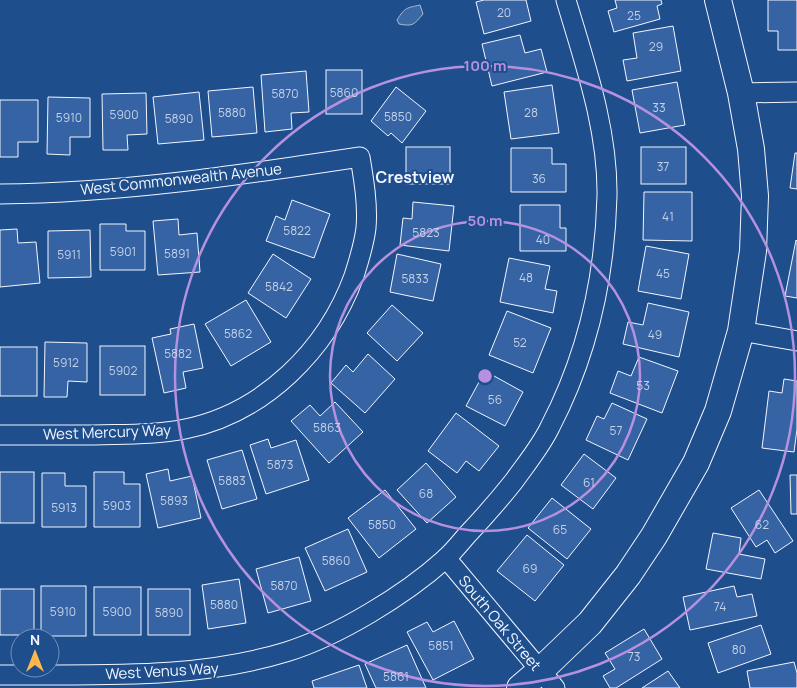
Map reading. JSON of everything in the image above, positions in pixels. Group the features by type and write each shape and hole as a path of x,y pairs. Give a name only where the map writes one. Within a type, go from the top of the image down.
{"street":[{"name":"West Venus Way","path":"0,675 185,672 224,668 278,654 330,635 406,590 446,558 499,500 524,468 550,429 570,383 590,325 604,250 607,195 602,130 566,0"},
{"path":"520,688 547,679 628,575 659,528 696,463 718,411 741,331 753,251 755,196 752,149 741,93 718,0"},
{"path":"741,93 797,92"},
{"name":"West Commonwealth Avenue","path":"0,194 77,191 250,174 360,157"},
{"name":"West Mercury Way","path":"0,435 129,434 187,429 220,418 257,400 278,383 314,348 331,324 351,284 362,253 366,228 366,202 360,157"},
{"path":"741,331 797,341"},
{"name":"South Oak Street","path":"446,558 547,679"}],"water":[{"path":"420,5 423,14 415,22 411,25 399,24 397,20 404,10"}],"building":[{"path":"484,0 526,0 531,21 484,34 476,2"},
{"path":"615,0 661,0 662,4 657,6 660,19 614,32 608,11 617,8"},
{"path":"768,0 797,0 797,50 778,50 778,31 768,31"},
{"path":"673,26 681,71 627,81 623,60 637,58 633,33"},
{"path":"520,35 525,53 541,49 547,72 492,86 482,44"},
{"path":"326,70 362,70 362,114 326,114"},
{"path":"306,71 309,112 291,113 292,129 265,132 261,75"},
{"path":"677,82 685,125 640,133 632,90"},
{"path":"552,85 559,133 511,139 504,92"},
{"path":"253,87 257,133 212,137 208,91"},
{"path":"396,87 426,111 402,143 391,133 388,136 371,121"},
{"path":"199,92 204,140 158,144 153,97"},
{"path":"146,93 147,134 127,135 128,150 103,150 102,94"},
{"path":"48,97 90,98 90,137 70,137 70,155 47,154"},
{"path":"0,100 38,100 38,142 18,142 18,157 0,157"},
{"path":"406,147 450,147 450,184 406,184"},
{"path":"641,147 686,147 686,184 641,184"},
{"path":"511,148 552,148 552,164 566,164 566,192 511,192"},
{"path":"795,153 797,153 797,189 790,188"},
{"path":"644,192 692,192 692,241 643,240"},
{"path":"292,200 330,214 314,258 266,241 276,216 285,220"},
{"path":"413,202 454,206 449,251 400,245 403,218 412,219"},
{"path":"520,205 560,205 560,228 566,228 566,251 520,251"},
{"path":"178,219 179,235 197,233 200,272 158,275 153,221"},
{"path":"100,224 126,224 126,231 145,231 145,270 100,270"},
{"path":"17,229 18,243 36,242 40,283 0,287 0,230"},
{"path":"90,230 91,277 48,278 48,231"},
{"path":"797,241 797,298 785,296"},
{"path":"646,246 689,254 681,299 638,291"},
{"path":"273,254 311,279 286,318 248,293"},
{"path":"397,254 441,264 433,301 390,292"},
{"path":"509,258 550,266 545,289 557,291 553,313 500,302"},
{"path":"246,300 271,342 231,366 205,324"},
{"path":"648,303 689,312 679,357 623,344 628,322 643,325"},
{"path":"392,305 423,333 397,361 367,333"},
{"path":"507,311 551,328 533,373 489,355"},
{"path":"194,324 203,368 183,372 186,388 164,393 152,338 171,334 170,329"},
{"path":"45,342 87,343 87,382 68,381 67,397 44,397"},
{"path":"100,346 145,346 145,395 100,395"},
{"path":"0,347 37,347 37,396 0,396"},
{"path":"368,354 395,379 365,413 331,383 346,365 353,372"},
{"path":"639,357 678,371 662,413 610,393 618,371 631,376"},
{"path":"485,371 523,392 505,426 466,406"},
{"path":"784,379 797,381 797,429 794,452 762,448 769,391 782,393"},
{"path":"335,402 363,432 329,463 291,421 310,405 320,416"},
{"path":"612,403 647,419 628,460 586,440 597,416 604,419"},
{"path":"456,413 499,446 479,471 466,461 457,473 428,451"},
{"path":"268,439 271,448 296,440 309,480 266,494 250,445"},
{"path":"242,450 257,499 222,509 207,460"},
{"path":"584,454 616,478 593,509 561,485"},
{"path":"426,463 456,497 427,523 397,490"},
{"path":"168,469 170,481 192,476 201,518 158,528 146,474"},
{"path":"0,472 34,472 34,523 0,523"},
{"path":"94,472 124,472 124,484 140,484 140,527 94,527"},
{"path":"42,473 65,473 65,486 86,486 86,527 42,527"},
{"path":"790,475 797,475 797,514 791,514"},
{"path":"385,490 416,529 379,558 348,518"},
{"path":"759,490 793,541 775,553 767,540 756,547 731,508"},
{"path":"552,498 591,529 567,559 528,528"},
{"path":"348,529 367,572 325,591 305,548"},
{"path":"713,533 741,538 739,554 765,559 761,579 706,569"},
{"path":"527,535 564,565 535,601 497,571"},
{"path":"299,557 311,601 268,613 256,569"},
{"path":"239,579 246,623 208,629 202,585"},
{"path":"41,586 86,586 86,636 60,636 60,628 41,628"},
{"path":"734,586 737,597 752,594 757,616 690,630 683,597"},
{"path":"94,587 141,587 141,635 94,635"},
{"path":"0,589 34,589 34,628 10,628 10,635 0,635"},
{"path":"148,589 190,589 190,635 148,635"},
{"path":"454,621 474,659 433,680 407,632 427,622 433,632"},
{"path":"761,625 771,654 718,673 708,643"},
{"path":"644,629 662,659 616,688 610,688 603,676 615,669 605,653"},
{"path":"407,645 426,688 376,688 365,664"},
{"path":"794,662 797,673 797,688 750,688 747,671"},
{"path":"359,665 367,688 314,688 312,681"},
{"path":"668,671 680,688 642,688"}],"district":[{"name":"Crestview","path":"415,177"}]}
